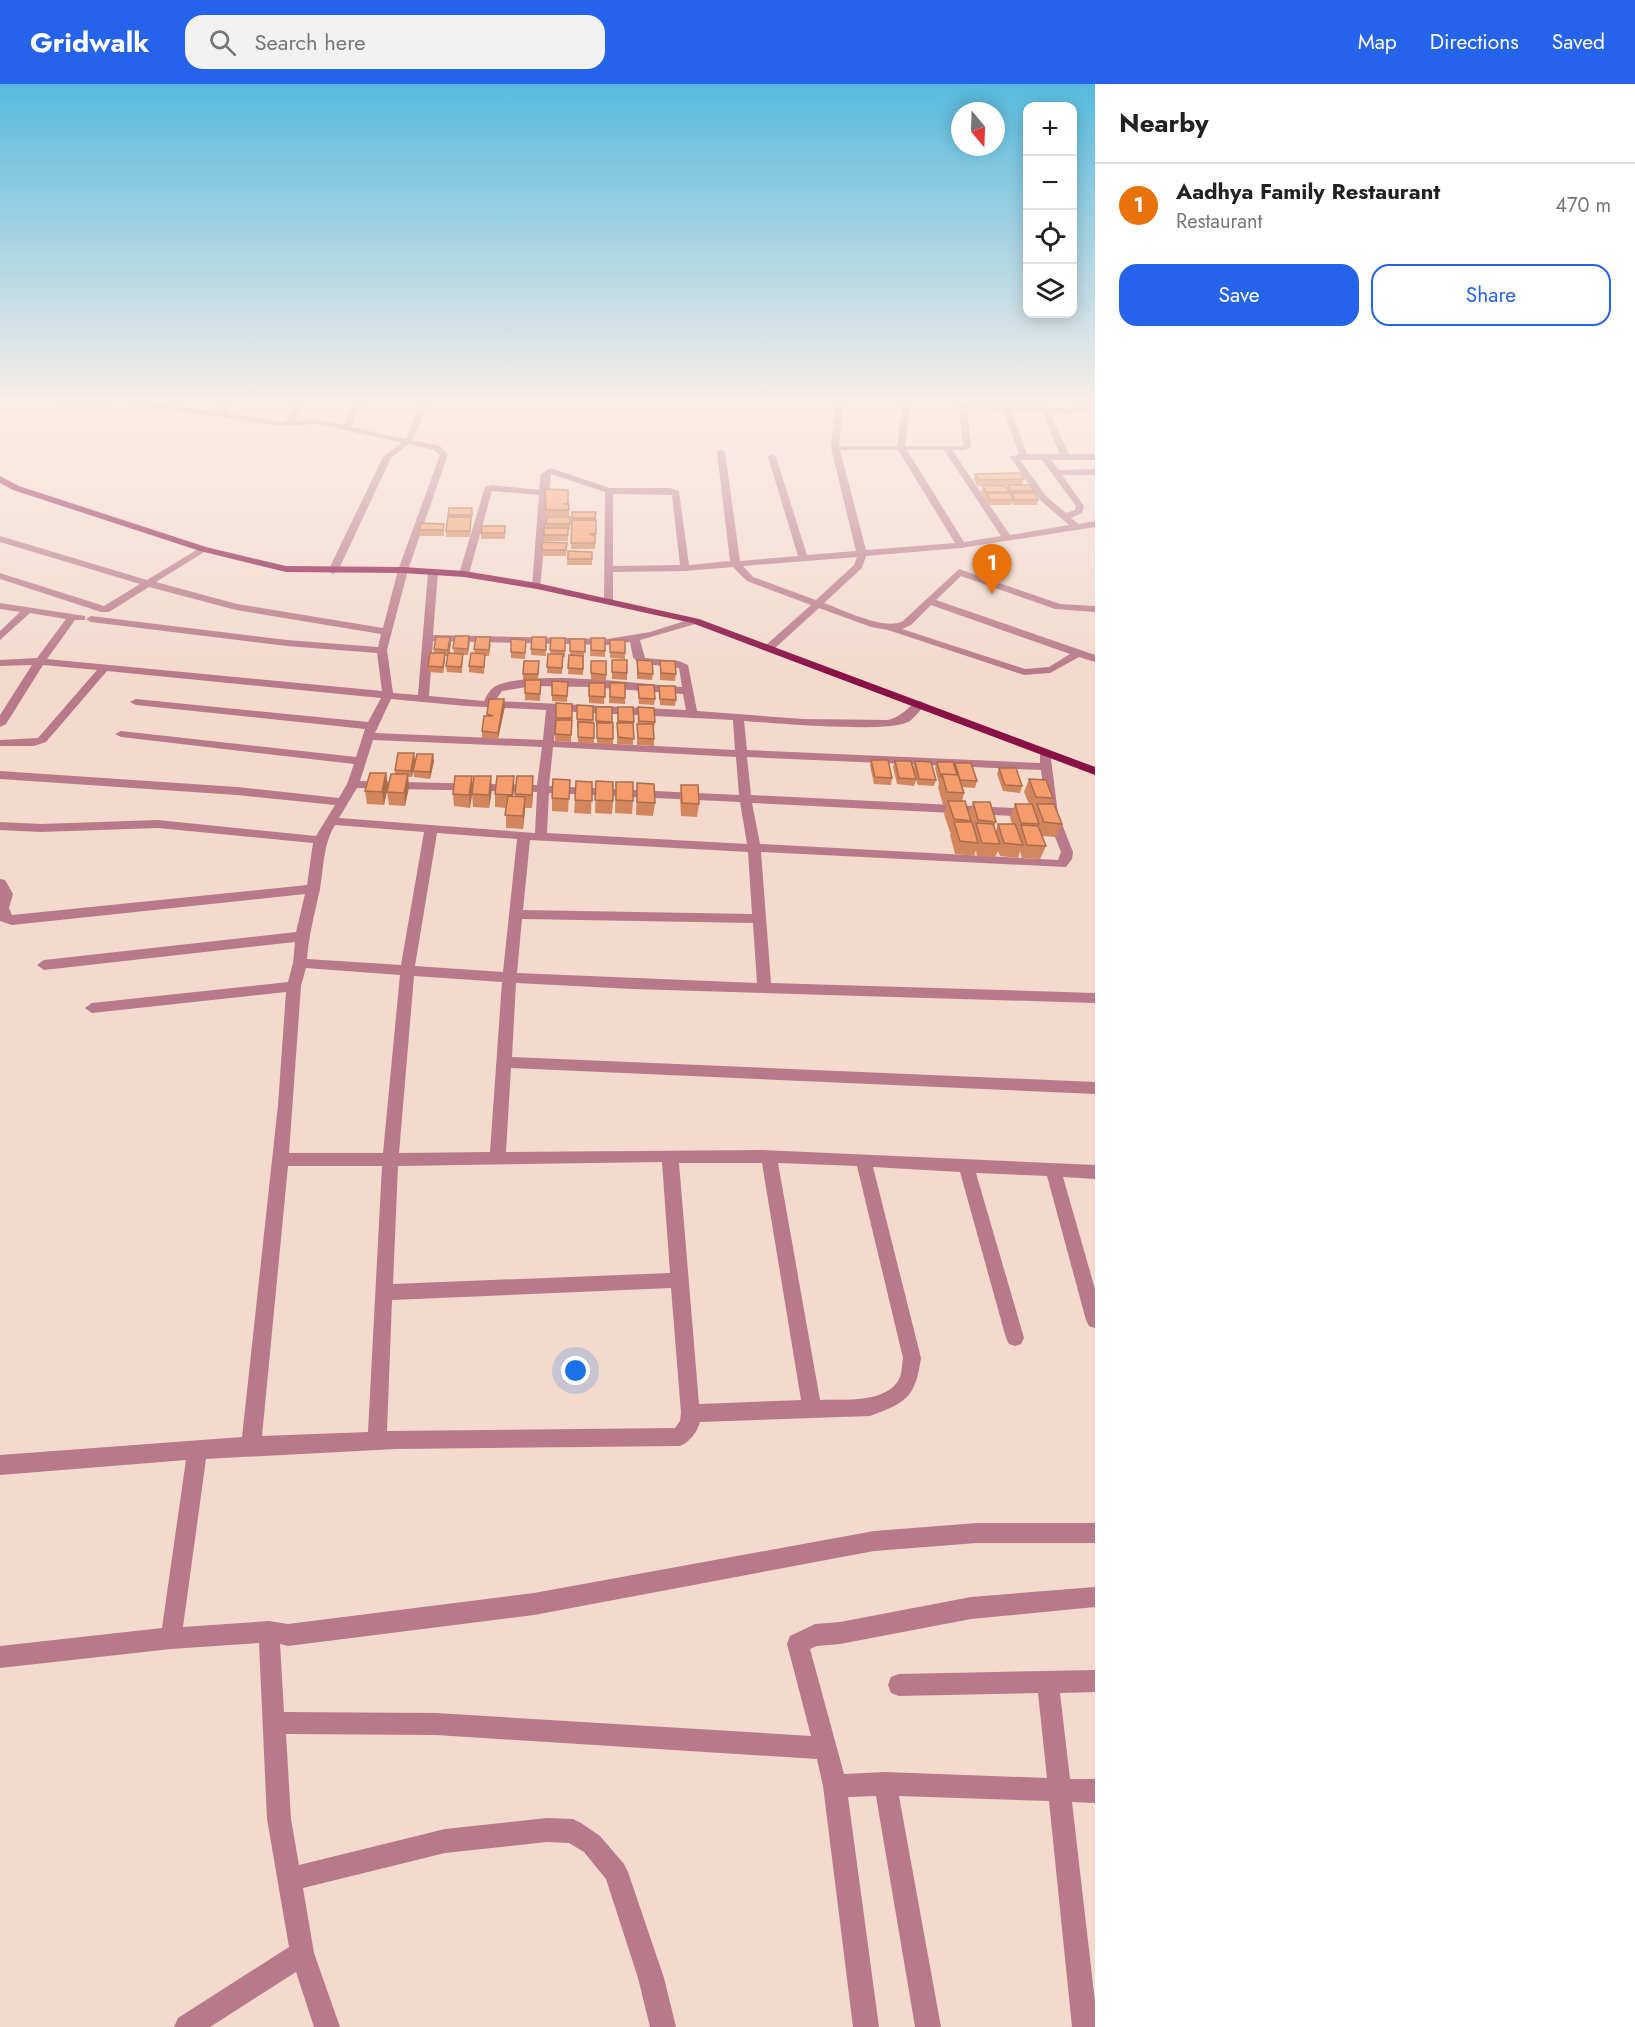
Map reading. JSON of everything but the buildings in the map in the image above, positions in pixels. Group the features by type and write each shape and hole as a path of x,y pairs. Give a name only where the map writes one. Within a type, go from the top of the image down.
{"main road":[{"path":"27,492 203,549 286,569 403,570 464,574 537,586 694,621 770,647 1095,771"}],"street":[{"path":"333,571 371,492"},
{"path":"251,1446 286,1105 294,986 300,963 302,936 313,889 320,840 353,784 371,731 388,694 382,650 403,570 430,492"},
{"path":"464,574 487,492"},
{"path":"530,492 544,493 537,586"},
{"path":"608,601 609,492"},
{"path":"673,492 676,493 685,568"},
{"path":"727,492 735,563 750,579 1024,672 1037,674 1057,668 1078,653"},
{"path":"783,492 803,557"},
{"path":"770,647 820,604 859,566 862,554 846,492"},
{"path":"928,492 961,545"},
{"path":"976,492 1008,539"},
{"path":"1038,492 1077,527"},
{"path":"1065,517 1079,511 1080,506 1070,492"},
{"path":"608,569 685,568 862,554 961,545 1093,526"},
{"path":"0,538 236,607 386,632"},
{"path":"91,620 203,549"},
{"path":"423,699 433,572"},
{"path":"890,628 903,626 959,572 1059,607 1094,611"},
{"path":"0,576 105,610"},
{"path":"930,601 1095,659"},
{"path":"0,606 91,620 287,643 382,650"},
{"path":"0,637 28,610"},
{"path":"0,724 40,661 72,617"},
{"path":"427,638 608,642 651,634 694,621"},
{"path":"634,637 638,657 642,661 679,663 684,668 692,714"},
{"path":"0,663 40,661 423,699 738,718 888,723 905,719 920,704"},
{"path":"0,743 34,743 42,740 105,667"},
{"path":"488,704 496,690 505,686 528,683 590,684 689,691"},
{"path":"136,702 371,731 890,762 1045,767"},
{"path":"542,837 543,789 552,707"},
{"path":"738,718 745,797 754,849 764,987"},
{"path":"121,734 362,761"},
{"path":"331,821 524,836 1061,864 1066,859 1067,852 1052,814 1044,751"},
{"path":"0,775 237,791 343,802"},
{"path":"353,784 745,797 1052,814"},
{"path":"0,826 41,828 158,824 320,840"},
{"path":"377,1441 386,1292 390,1161 407,971 431,828"},
{"path":"498,1157 509,978 524,836"},
{"path":"0,883 6,894 2,908 4,918 12,920 313,889"},
{"path":"516,914 759,919"},
{"path":"44,966 302,936"},
{"path":"300,963 509,978 1095,998"},
{"path":"92,1008 294,986"},
{"path":"504,1062 1095,1088"},
{"path":"279,1159 390,1161 498,1157 670,1156 1095,1172"},
{"path":"0,1465 251,1446 377,1441 680,1437 690,1424 690,1413 670,1156"},
{"path":"769,1158 812,1409"},
{"path":"690,1413 870,1407 889,1400 908,1383 912,1359 864,1162"},
{"path":"966,1166 1015,1338"},
{"path":"1053,1170 1095,1320"},
{"path":"386,1292 680,1280"},
{"path":"171,1638 197,1450"},
{"path":"0,1657 171,1638 269,1632 288,1635 534,1604 874,1541 978,1533 1095,1533"},
{"path":"866,2027 835,1786 798,1644 815,1635 840,1633 971,1608 1095,1597"},
{"path":"269,1632 279,1819 302,1953 327,2027"},
{"path":"899,1685 1095,1681"},
{"path":"1047,1682 1085,2027"},
{"path":"273,1723 436,1724 826,1748"},
{"path":"835,1786 885,1784 1095,1791"},
{"path":"885,1784 928,2027"},
{"path":"290,1879 445,1841 547,1830 573,1831 592,1844 616,1872 651,1978 663,2027"},
{"path":"187,2027 302,1953"}],"place":[{"name":"Aadhya Family Restaurant","path":"992,594"}]}
